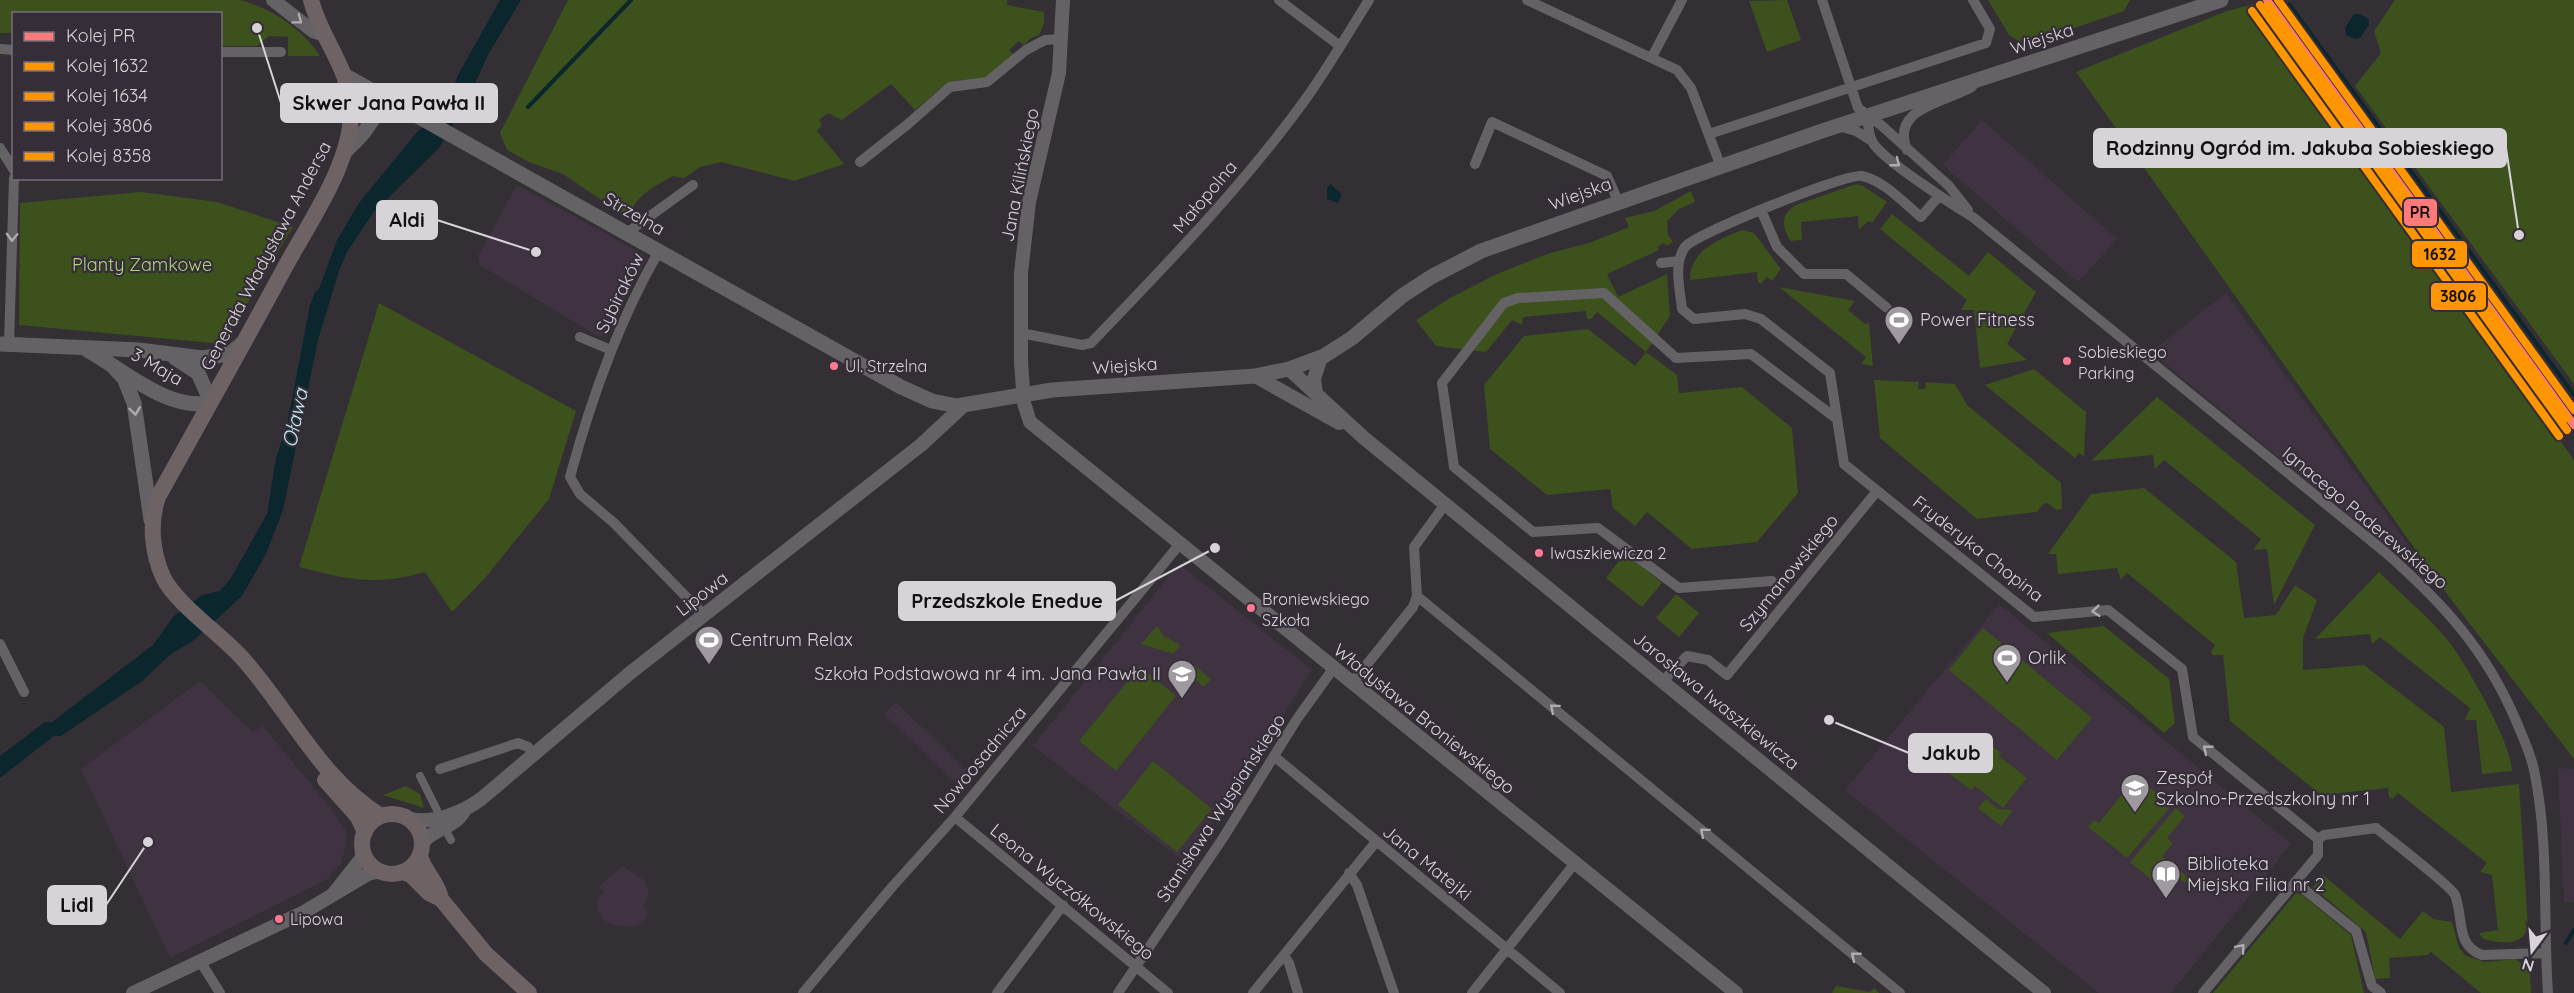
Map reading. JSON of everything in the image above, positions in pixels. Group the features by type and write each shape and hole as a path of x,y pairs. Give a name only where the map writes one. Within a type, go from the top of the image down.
{"main road":[{"name":"Generała Władysława Andersa","path":"152,521 158,497 344,153 351,114 346,76 325,35 311,0"},
{"name":"Wiejska","path":"963,406 1023,394 1255,376 1288,369 1321,357 1352,338 1402,296 1442,269 1490,247 1837,126 2221,0"},
{"name":"Strzelna","path":"346,76 468,142 901,387 945,405 963,406"},
{"path":"344,153 365,131 377,113 388,105 401,105"},
{"name":"3 Maja","path":"5,344 202,358 234,352 244,341"},
{"name":"3 Maja","path":"84,348 172,400 194,404 211,402 198,373 176,358 161,354"},
{"path":"108,361 124,378 135,403 157,562 169,585 261,680 273,699 339,781 364,805 381,816"},
{"path":"220,640 259,697 335,793 355,814 365,832"},
{"path":"421,850 415,863 402,872 393,874 380,871 369,863 363,850 365,832 369,825 381,816 396,814 410,819 419,830 424,868 439,888 441,899"},
{"path":"402,872 411,875 429,894 441,899 498,967 529,993"}],"street":[{"path":"273,0 313,31 325,35"},
{"name":"Jana Kilińskiego","path":"1023,394 1021,333 1024,237 1035,174 1059,73 1063,0"},
{"path":"1279,0 1340,46"},
{"name":"Małopolna","path":"1021,333 1082,345 1091,343 1204,225 1306,99 1368,0"},
{"path":"1652,57 1682,0"},
{"path":"1822,0 1849,87 1858,108 1881,124 1949,186 1974,218"},
{"name":"Wiejska","path":"1709,134 1986,43 1990,29 1973,0"},
{"path":"1532,1 1677,70 1687,82 1721,167"},
{"path":"860,162 950,87 987,82 1032,46 1045,40 1061,39"},
{"path":"222,52 281,52"},
{"path":"1907,150 1903,133 1905,122 1914,112 1958,95 1993,76"},
{"path":"1868,116 1872,141"},
{"path":"1475,164 1492,122 1607,176 1618,201"},
{"path":"1837,126 1856,131 1872,141 1939,196 1974,218"},
{"path":"0,148 12,167"},
{"path":"1661,263 1678,261 1691,240 1761,210 1857,175 1876,182 1921,217 1939,196"},
{"path":"5,344 14,180"},
{"path":"628,232 693,185"},
{"path":"1761,210 1777,247 1804,274 1846,274 1887,308"},
{"name":"Ignacego Paderewskiego","path":"1974,218 2385,552 2441,603 2467,634 2496,678 2511,707 2535,773 2544,884 2548,993"},
{"name":"Sybiraków","path":"580,337 610,354 635,295 659,251"},
{"name":"Fryderyka Chopina","path":"1678,261 1682,309 1694,319 1745,314 1761,319 1830,373 1844,464 2034,617 2108,610 2182,669 2193,737 2318,838"},
{"path":"1772,581 1678,588 1598,528 1533,532 1454,467 1442,383 1504,303 1518,298 1604,293 1676,358 1751,354 1837,419"},
{"path":"610,354 570,477 580,494 614,523 704,615"},
{"path":"1316,394 1314,379 1321,357"},
{"path":"1288,369 1286,381 1294,395"},
{"name":"Jarosława Iwaszkiewicza","path":"1288,369 1364,438 2044,993"},
{"name":"Jarosława Iwaszkiewicza","path":"1255,376 1294,395 1364,438"},
{"name":"Władysława Broniewskiego","path":"1023,394 1026,413 1035,428 1575,863 1730,991"},
{"name":"Lipowa","path":"421,850 429,836 454,824 464,811 505,781 630,673 912,452 963,406"},
{"name":"Szymanowskiego","path":"1663,681 1687,656 1708,660 1727,675 1877,491"},
{"path":"1352,683 1407,617 1418,596 1414,547 1446,503"},
{"name":"Nowoosadnicza","path":"803,993 892,887 955,817 1179,545"},
{"path":"1418,596 1900,993"},
{"path":"0,644 24,693"},
{"name":"Stanisława Wyspiańskiego","path":"1118,993 1275,757 1297,719 1333,669"},
{"path":"440,769 518,743 528,747 534,754"},
{"name":"Jana Matejki","path":"1275,757 1375,843 1560,993"},
{"path":"420,776 439,814"},
{"name":"Lipowa","path":"410,819 427,821 464,811"},
{"name":"Leona Wyczółkowskiego","path":"955,817 1168,993"},
{"path":"2203,993 2318,855 2318,838 2324,835 2376,828 2454,893 2464,940 2473,951 2482,955 2546,953"},
{"path":"446,831 451,840"},
{"path":"1253,993 1375,843"},
{"path":"333,894 361,859 363,850"},
{"path":"1472,993 1575,863"},
{"path":"133,993 311,908 368,874 380,871"},
{"path":"1349,873 1357,885 1394,993"},
{"path":"2295,882 2356,931 2372,986 2381,993"},
{"path":"997,993 1063,905"},
{"path":"1284,956 1289,963 1298,993"},
{"path":"200,961 220,993"}],"shaded area":[{"path":"1982,120 2117,239 2078,282 1943,165"},
{"path":"517,185 648,257 601,338 480,265 478,256"},
{"path":"2226,293 2413,552 2403,560 2151,352"},
{"name":"Szkoła Podstawowa nr 4 im. Jana Pawła II","path":"1179,564 1312,670 1187,864 1033,746"},
{"name":"Zespół Szkolno-Przedszkolny nr 1","path":"1999,604 2291,844 2171,993 2099,993 1845,790"},
{"path":"200,681 252,732 263,726 329,806 346,831 347,840 341,864 326,880 170,958 81,769"},
{"path":"896,702 968,772 957,784 884,714"},
{"path":"2558,768 2574,769 2574,902 2564,902"},
{"path":"623,866 645,881 649,895 643,906 649,914 637,926 625,927 610,924 602,918 597,908 598,899 605,891 598,887"}],"green space":[{"path":"0,0 239,0 251,3 285,20 305,37 320,56 288,56 288,37 269,36 257,46 222,46 222,12 12,12 12,33 0,33"},
{"path":"568,0 1007,0 1007,5 1044,12 1044,23 1039,35 1031,38 1024,45 1019,41 1009,50 1014,55 982,80 947,83 915,110 891,84 842,120 828,113 819,120 822,125 817,131 844,164 794,181 722,162 700,167 684,178 673,176 643,195 630,213 622,214 563,174 529,162 507,150 500,133"},
{"path":"1787,0 1801,40 1767,52 1749,1"},
{"path":"1988,0 2130,0 2124,11 2025,45 2009,35"},
{"path":"2395,0 2574,0 2574,384 2355,86 2381,53 2374,31"},
{"path":"2258,3 2325,106 2574,460 2574,759 2450,598 2076,72 2227,11"},
{"path":"1856,184 1887,202 1872,223 1869,221 1859,229 1858,216 1801,222 1802,240 1790,241 1784,221 1791,209 1796,205"},
{"path":"1691,191 1695,202 1679,209 1667,221 1668,235 1673,242 1667,246 1664,243 1657,247 1659,250 1607,274 1618,297 1667,274 1670,316 1646,352 1597,312 1591,319 1587,319 1586,311 1523,317 1522,325 1512,320 1486,352 1436,346 1416,320 1450,298 1497,274 1550,253 1589,243 1629,227 1625,218 1654,211"},
{"name":"Planty Zamkowe","path":"141,192 217,202 293,227 223,344 19,325 20,203"},
{"path":"1892,214 1969,276 1988,252 2036,292 2007,344 2027,360 1980,368 1974,310 1961,310 1967,300 1880,229"},
{"path":"1742,230 1754,233 1781,269 1772,281 1767,277 1761,284 1758,282 1757,272 1690,280 1695,261 1707,247"},
{"path":"1779,287 1855,301 1848,310 1865,324 1869,323 1873,366 1861,364 1866,357"},
{"path":"379,303 576,411 549,499 485,578 452,612 425,572 391,579 362,580 299,567"},
{"path":"1588,329 1635,366 1646,352 1677,375 1679,393 1742,387 1792,428 1798,493 1757,542 1692,549 1647,512 1635,526 1613,508 1610,489 1547,495 1490,449 1484,385 1524,336"},
{"path":"2034,369 2086,412 2084,457 2079,453 2075,458 1985,385"},
{"path":"1874,380 1919,382 1918,389 1925,389 1926,382 1955,384 1967,405 2061,483 2062,509 2057,510 2047,503 2043,504 2037,512 1977,519 1880,438"},
{"path":"2157,397 2315,525 2274,605 2267,549 2253,550 2261,539 2164,460 2155,469 2153,455 2091,461"},
{"path":"2144,488 2236,562 2244,618 2276,615 2295,585 2317,600 2303,638 2303,670 2364,665 2444,727 2451,792 2519,784 2528,928 2525,934 2509,942 2483,939 2479,933 2498,930 2492,875 2480,872 2487,863 2398,793 2393,799 2389,797 2388,788 2321,795 2230,721 2223,655 2213,655 2211,652 2215,645 2127,573 2121,580 2117,568 2058,574 2056,554 2048,554 2091,494"},
{"path":"1625,553 1662,583 1642,607 1606,578"},
{"path":"2379,572 2428,619 2453,647 2497,726 2510,758 2512,771 2482,774 2476,720 2465,720 2470,708 2380,637 2372,644 2370,634 2315,639"},
{"path":"1676,594 1699,613 1679,637 1656,618"},
{"path":"1157,626 1164,636 1179,644 1180,647 1173,654 1141,644"},
{"path":"2104,626 2169,679 2175,723 2164,733 2047,633"},
{"name":"Orlik","path":"1983,628 2092,718 2057,760 1949,670"},
{"path":"1189,661 1211,679 1204,687 1191,676 1185,665"},
{"path":"1140,666 1176,696 1116,771 1079,741"},
{"path":"1972,734 1976,737 1978,734 2001,753 1999,756 2027,778 2003,808 1975,786 1971,790 1947,772 1951,767 1947,764"},
{"path":"1153,761 1212,809 1177,852 1118,805"},
{"path":"2136,777 2172,805 2127,858 2088,827 2094,820 2099,823"},
{"path":"406,786 420,794 424,808 383,795"},
{"path":"1986,799 1998,809 2013,810 2001,826 1978,808"},
{"path":"2176,808 2185,816 2167,838 2173,843 2162,856 2191,880 2187,884 2180,879 2168,893 2130,862"},
{"path":"2323,875 2400,939 2423,911 2433,919 2452,922 2459,948 2466,956 2485,962 2515,959 2530,970 2531,993 2481,993 2430,951 2428,955 2389,958 2390,978 2375,979 2366,932 2313,887"},
{"path":"2296,893 2302,895 2351,935 2364,993 2213,993"},
{"path":"1836,986 1870,992 1874,988 1879,993 1832,993"}],"water":[{"name":"Oława","path":"500,0 521,0 488,55 465,105 439,148 373,213 347,252 318,340 283,510 266,554 242,596 193,641 171,654 141,682 61,736 54,736 0,778 0,756 45,722 52,722 153,645 174,616 202,595 220,591 231,578 267,514 276,458 287,425 310,305 315,292 319,289 337,240 359,203 417,132 447,103 458,75"},
{"path":"2354,14 2360,14 2369,19 2369,25 2360,38 2355,39 2346,35 2345,28"},
{"path":"1330,184 1342,194 1338,203 1327,199 1327,188"}],"waterway":[{"path":"528,107 631,0"},
{"path":"2289,4 2574,395"},
{"path":"471,82 487,89"},
{"path":"2566,943 2574,930"}],"rail line":[{"name":"PR","path":"2267,0 2574,425"},
{"name":"1634","path":"2278,0 2574,410"},
{"name":"1632","path":"2260,5 2567,430"},
{"name":"8358","path":"2268,5 2567,418"},
{"name":"3806","path":"2252,11 2559,436"}],"place":[{"name":"Skwer Jana Pawła II","path":"257,28"},
{"name":"Rodzinny Ogród im. Jakuba Sobieskiego","path":"2519,235"},
{"name":"Aldi","path":"536,252"},
{"name":"Power Fitness","path":"1899,346"},
{"name":"Sobieskiego Parking","path":"2067,361"},
{"name":"Ul. Strzelna","path":"834,366"},
{"name":"Przedszkole Enedue","path":"1215,548"},
{"name":"Iwaszkiewicza 2","path":"1539,553"},
{"name":"Broniewskiego Szkoła","path":"1251,608"},
{"name":"Centrum Relax","path":"709,666"},
{"name":"Orlik","path":"2007,684"},
{"name":"Szkoła Podstawowa nr 4 im. Jana Pawła II","path":"1182,700"},
{"name":"Jakub","path":"1829,720"},
{"name":"Zespół Szkolno-Przedszkolny nr 1","path":"2135,814"},
{"name":"Lidl","path":"148,842"},
{"name":"Biblioteka Miejska Filia nr 2","path":"2166,900"},
{"name":"Lipowa","path":"279,919"}]}
